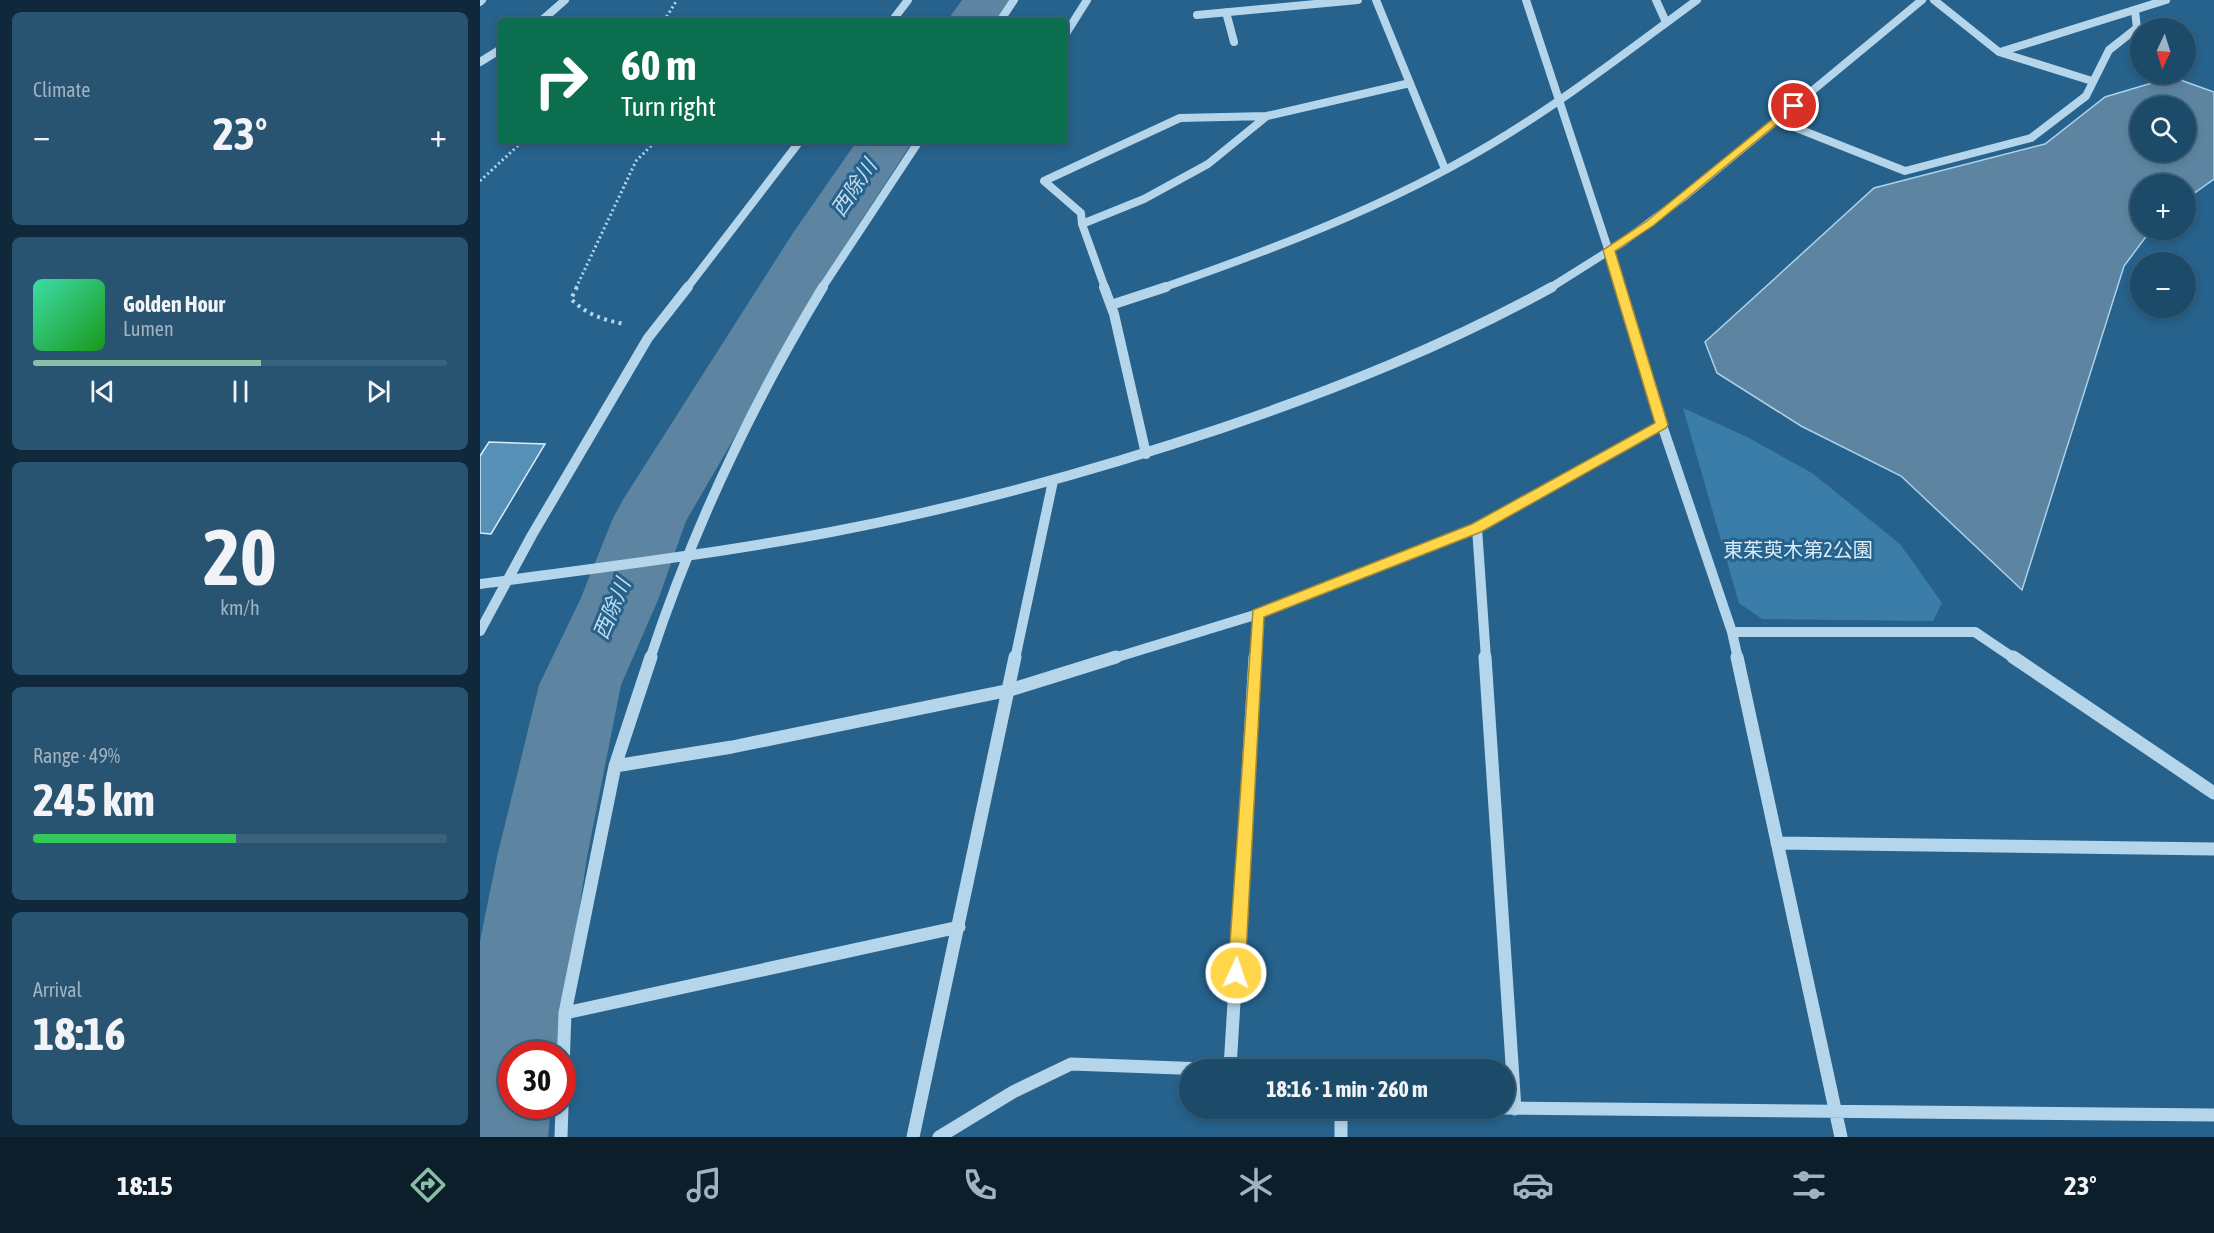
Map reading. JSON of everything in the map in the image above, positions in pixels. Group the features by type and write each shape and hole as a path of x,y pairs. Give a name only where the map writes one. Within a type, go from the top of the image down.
{"street":[{"path":"544,18 565,0"},
{"path":"894,18 908,0"},
{"path":"1002,18 1014,0"},
{"path":"1068,30 1087,0"},
{"path":"1197,15 1358,0"},
{"path":"1377,0 1445,169"},
{"path":"1526,0 1557,100 1609,250 1662,425 1732,632 1841,1137"},
{"path":"1656,0 1666,22"},
{"path":"1112,305 1239,262 1330,227 1445,169 1488,146 1557,100 1697,0"},
{"path":"480,585 691,556 881,522 1053,480 1146,454 1298,402 1388,366 1474,327 1547,289 1650,223 1922,0"},
{"path":"1934,0 2000,52 2092,81"},
{"path":"2000,52 2166,0"},
{"path":"1776,120 1905,171 2031,138 2086,96 2109,50 2137,28 2134,11"},
{"path":"1226,12 1233,42"},
{"path":"480,62 498,51"},
{"path":"1146,454 1112,305 1082,224 1081,213 1044,181 1180,118 1267,116 1410,83"},
{"path":"1082,224 1144,198 1208,164 1267,116"},
{"path":"480,631 654,330 798,144"},
{"path":"564,1041 565,1013 615,766 660,630 708,510 789,343 844,252 917,144"},
{"path":"615,766 732,747 1010,690 1258,614 1477,528 1662,425"},
{"path":"913,1137 1053,480"},
{"path":"1477,528 1505,1059"},
{"path":"1233,1059 1258,614"},
{"path":"1732,632 1975,632 2214,793"},
{"path":"1777,843 2214,849"},
{"path":"565,1013 959,927"},
{"path":"939,1137 1013,1092 1071,1064 1179,1067"},
{"path":"1515,1109 2214,1115"},
{"path":"561,1137 562,1119"},
{"path":"1341,1119 1341,1137"}],"path":[{"path":"666,18 677,0"},
{"path":"480,181 520,144"},
{"path":"653,144 636,161 571,298 580,309 600,319 654,330"}],"green space":[{"name":"東茱萸木第2公園","path":"1683,408 1747,437 1812,473 1900,544 1942,603 1933,621 1762,619 1739,603"}],"shaded area":[{"path":"2149,84 2192,84 2214,92 2214,179 2196,192 2196,174 2130,174 2130,240 2144,240 2134,252 2130,252 2130,258 2124,266 2022,590 1901,476 1801,426 1717,373 1705,342 1874,188 2045,144 2105,97"}],"building":[{"path":"489,442 545,444 491,534 480,533 480,456"}],"waterway":[{"name":"西除川","path":"974,18 987,0"},
{"name":"西除川","path":"496,1137 501,1094 542,857 580,685 619,600 650,518 823,233 883,144"}],"route":[{"path":"1236,973 1258,614 1477,528 1662,425 1609,250 1650,223 1794,106"}]}
